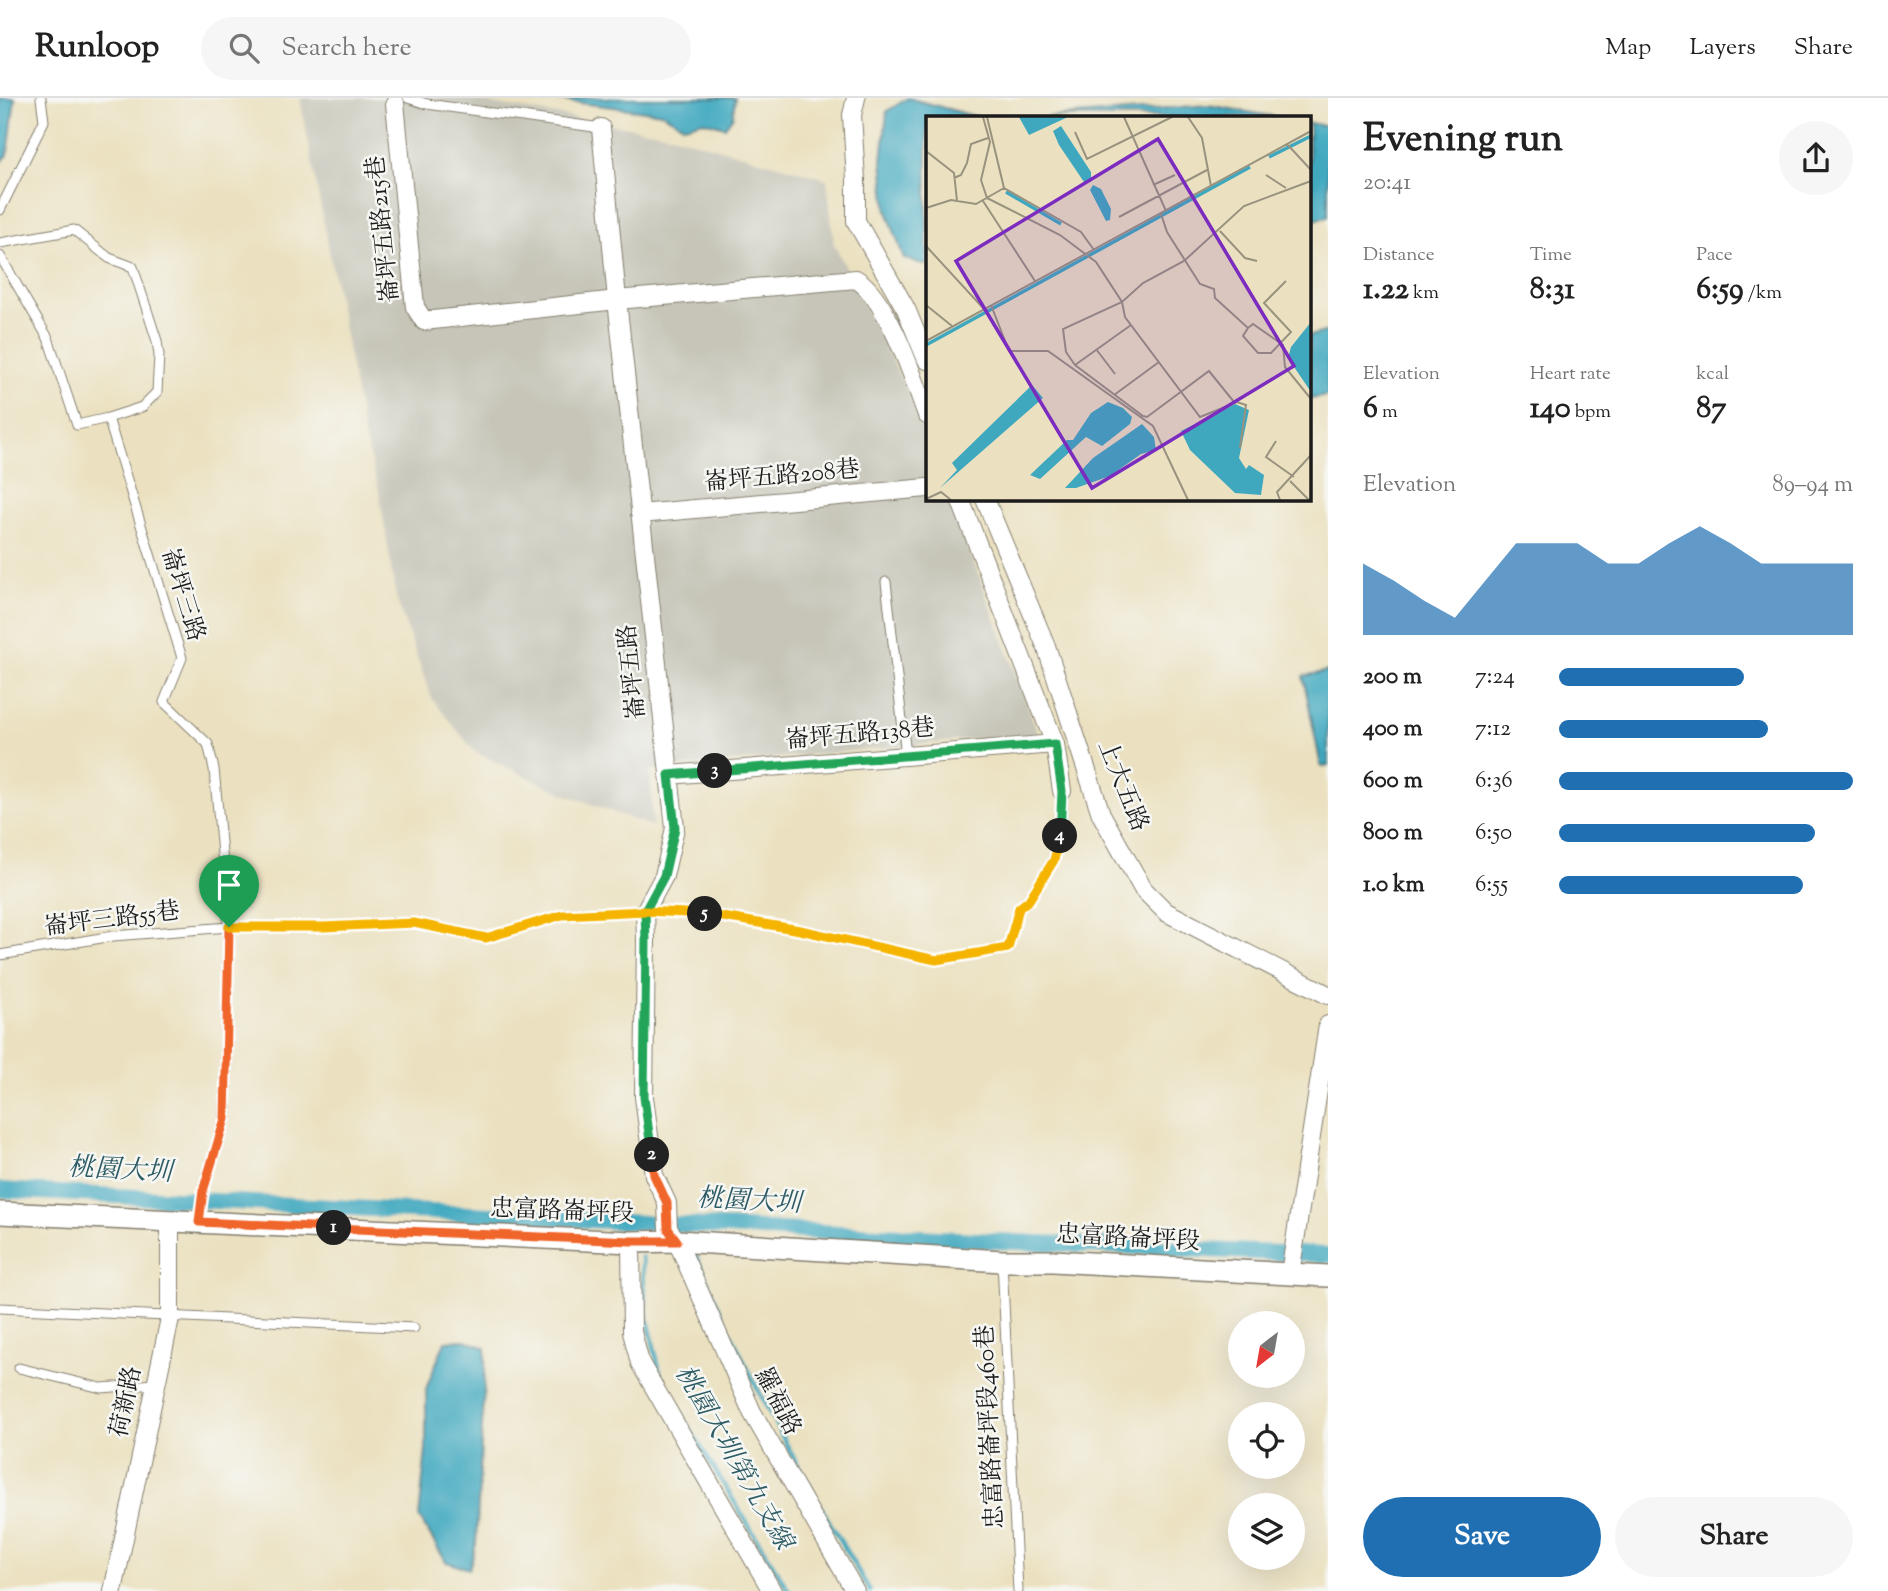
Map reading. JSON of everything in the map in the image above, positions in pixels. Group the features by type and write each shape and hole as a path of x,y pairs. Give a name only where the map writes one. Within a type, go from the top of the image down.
{"street":[{"path":"856,98 852,115 856,221 906,309 926,358"},
{"name":"崙坪五路215巷","path":"402,101 415,307 424,321 617,300"},
{"name":"崙坪五路","path":"601,128 617,300 675,828 664,876 645,911"},
{"path":"876,298 884,273"},
{"path":"617,300 856,279 876,298 901,346 926,412"},
{"name":"崙坪五路208巷","path":"640,514 926,488"},
{"path":"960,500 1055,744 1062,791"},
{"name":"上大五路","path":"985,500 1046,646 1101,814 1143,889 1166,912 1328,995"},
{"name":"崙坪五路138巷","path":"669,775 1055,744"},
{"path":"645,911 644,1097 654,1175 667,1203 673,1235"},
{"path":"1290,1270 1328,1025"},
{"name":"忠富路崙坪段","path":"0,1213 170,1221 199,1219 631,1241 673,1235 1002,1261 1290,1270 1328,1276"},
{"name":"荷新路","path":"113,1591 170,1318 170,1221"},
{"name":"羅福路","path":"673,1235 752,1412 855,1591"},
{"path":"631,1241 632,1332 640,1363 772,1591"}],"lane":[{"path":"0,210 44,121 41,98"},
{"path":"402,101 601,128"},
{"path":"0,243 74,230 109,258 133,267 157,341 157,392 142,407 77,425 48,338 0,256"},
{"name":"崙坪三路","path":"108,418 181,658 164,702 208,744 214,769 229,927 225,1119 203,1191 199,1219"},
{"path":"886,582 906,755"},
{"name":"崙坪三路55巷","path":"0,955 113,936 229,927 414,923 486,938 562,915 645,911 709,914 800,930 936,960 1008,948 1019,908 1029,900 1054,860 1062,828 1062,791"},
{"name":"忠富路崙坪段460巷","path":"1002,1261 1018,1591"},
{"path":"0,1308 414,1328"},
{"path":"19,1368 101,1388 156,1384"}],"shaded area":[{"path":"300,98 454,98 481,102 664,133 827,179 834,244 920,416 926,433 926,500 950,500 1038,733 650,770 653,827 562,793 475,752 432,699 396,598 379,491 365,440"}],"water":[{"path":"0,98 15,98 8,155 0,163"},
{"path":"538,98 735,98 733,116 725,127 704,121 684,126 662,113"},
{"path":"908,98 974,116 926,116 926,265 904,259 887,211 882,161 887,111"},
{"path":"1208,105 1271,116 1060,116"},
{"path":"1310,123 1328,126 1328,217 1310,221"},
{"path":"1328,331 1328,396 1310,399 1310,336"},
{"path":"1328,671 1328,766 1321,767 1303,676"},
{"path":"465,1340 486,1348 476,1544 469,1569 446,1562 419,1517 426,1449 426,1389 445,1341"}],"waterway":[{"name":"桃園大圳","path":"0,1190 1037,1243 1328,1255"},
{"name":"桃園大圳第九支線","path":"642,1222 642,1229"},
{"name":"桃園大圳","path":"683,1224 687,1231"},
{"path":"696,1255 777,1426 870,1591"},
{"name":"桃園大圳第九支線","path":"642,1257 646,1311 663,1387"},
{"name":"桃園大圳第九支線","path":"670,1397 789,1591"}],"route":[{"path":"229,927 225,1119 203,1191 199,1222 677,1241 668,1229 667,1203 654,1175 644,1097 645,911 664,876 675,828 669,775 1055,744 1062,791 1062,828 1054,860 1029,900 1019,908 1008,948 936,960 800,930 709,914 645,911 562,915 486,938 414,923 229,927"}]}
